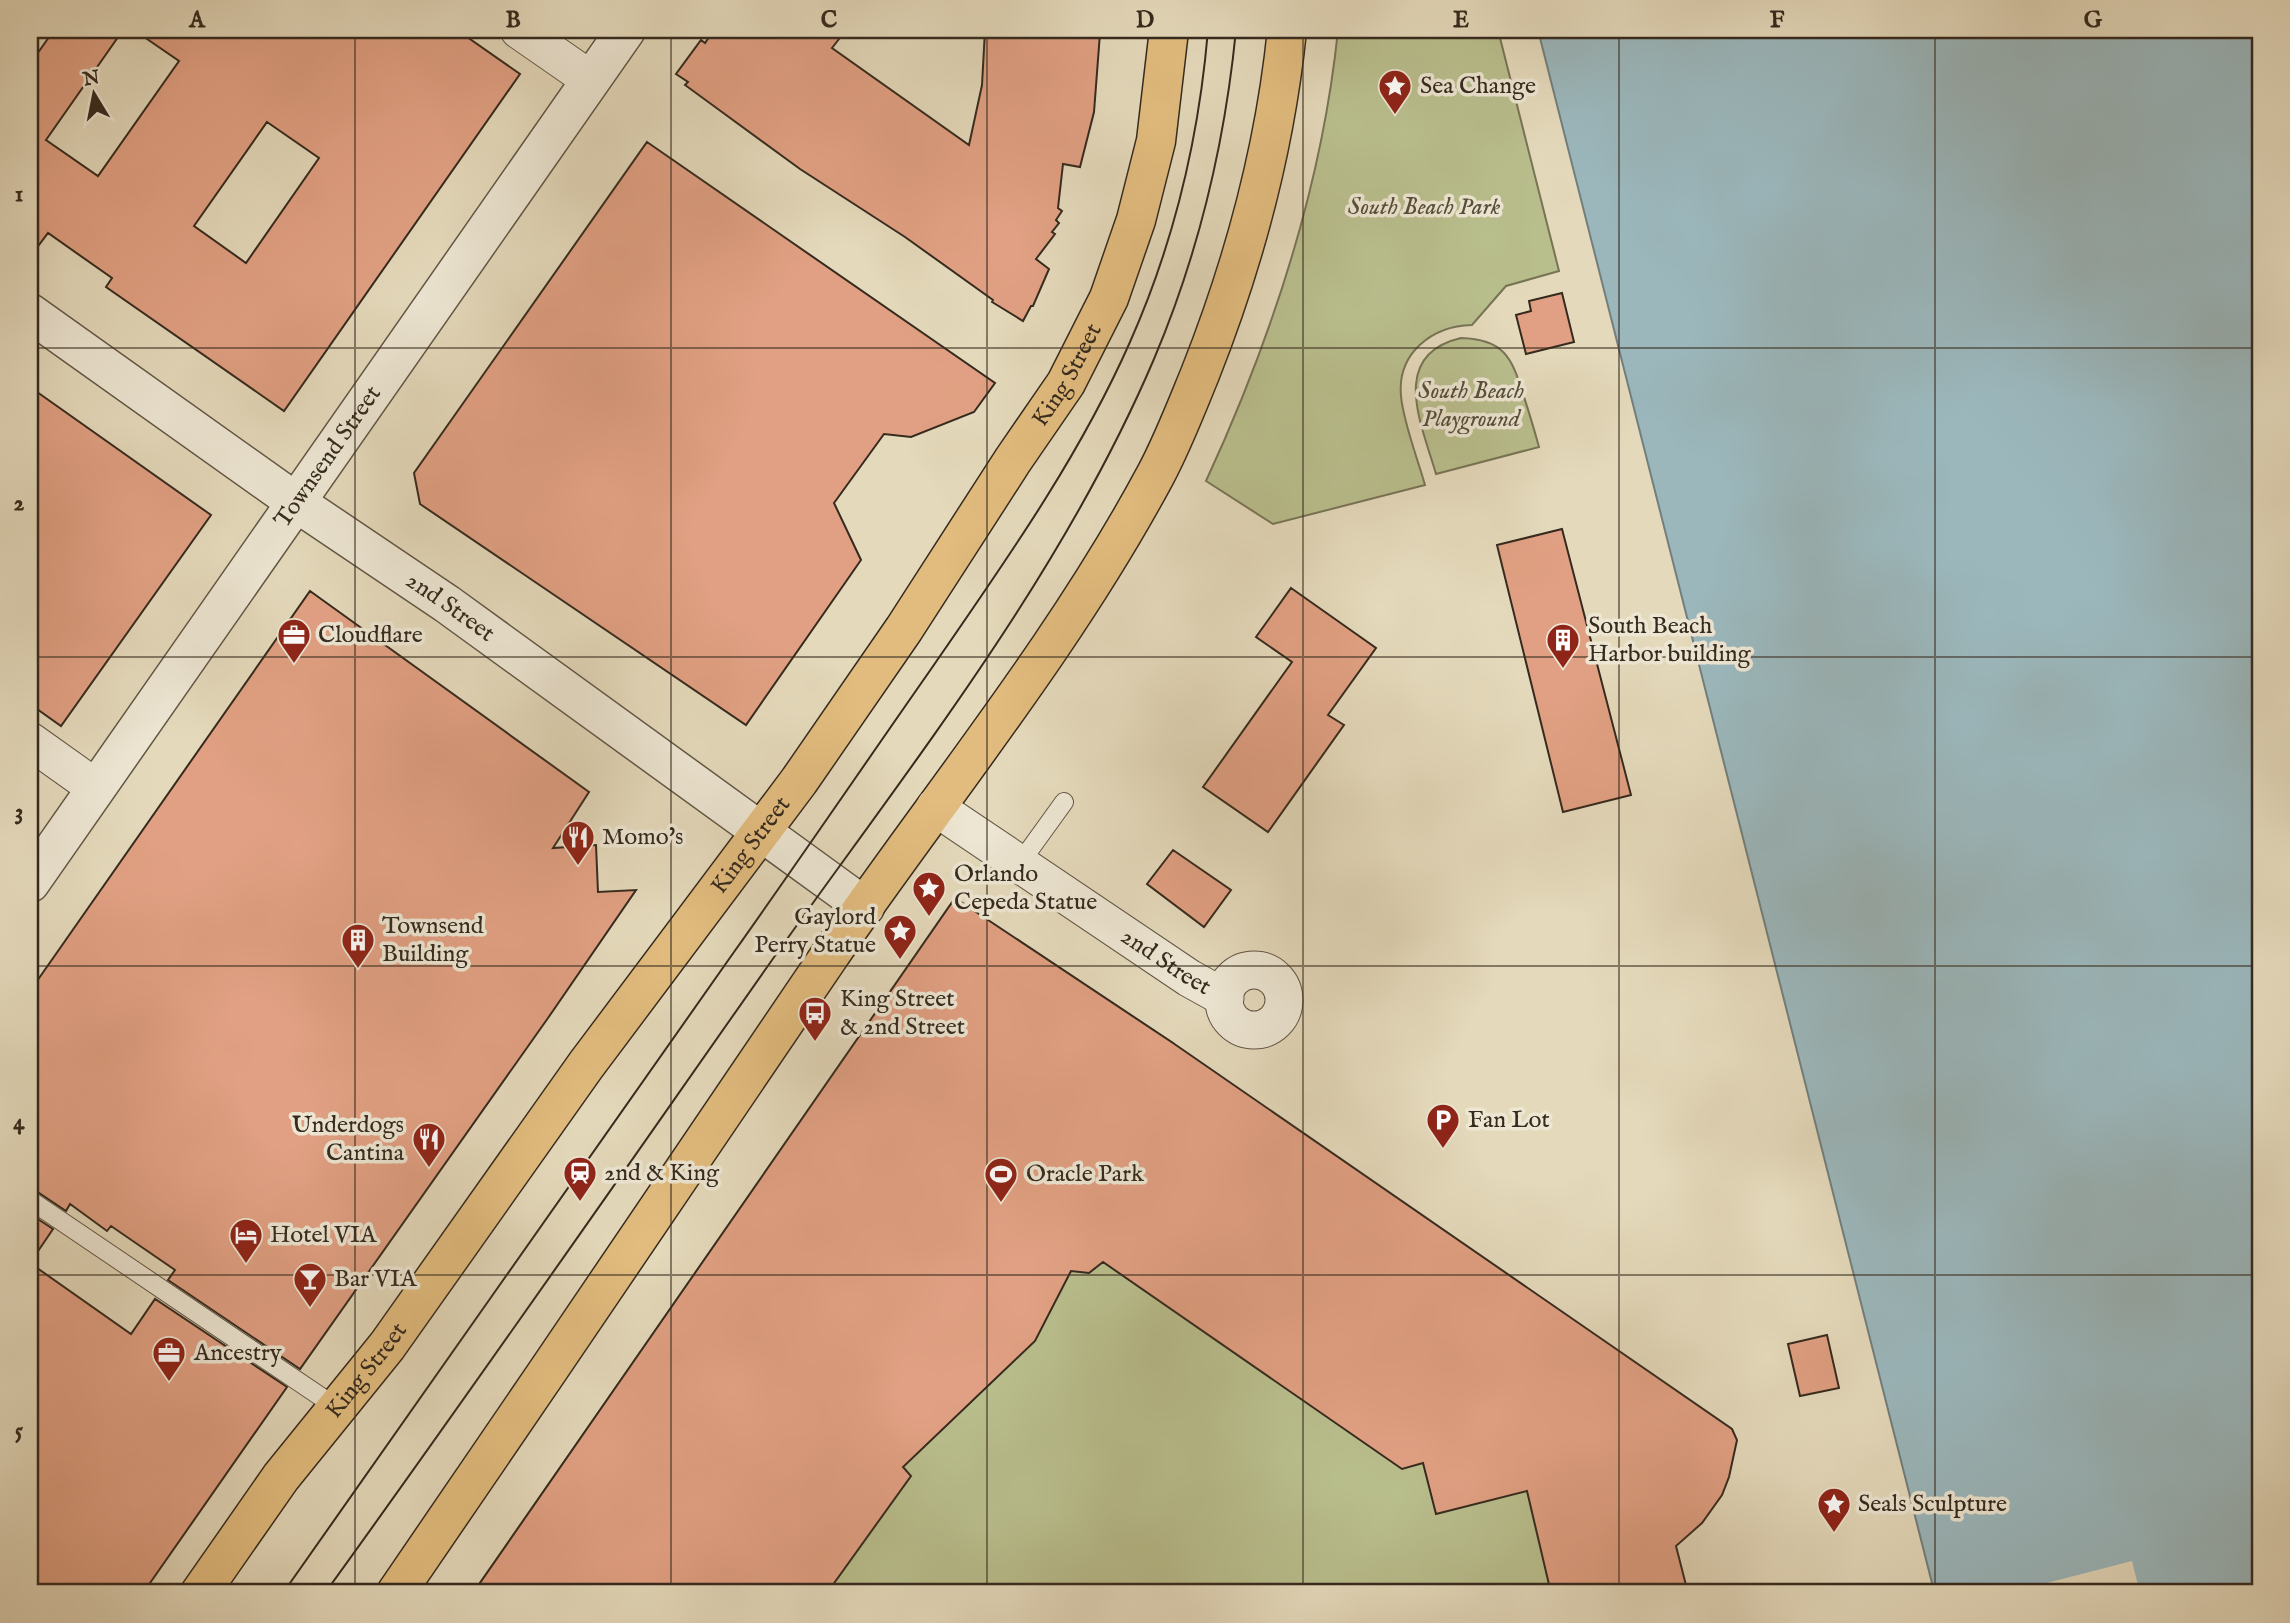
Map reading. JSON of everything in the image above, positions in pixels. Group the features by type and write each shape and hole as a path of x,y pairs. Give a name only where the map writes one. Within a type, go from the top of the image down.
{"main road":[{"name":"King Street","path":"200,1593 281,1477 387,1346 586,1065 761,832 904,629 1066,383 1109,298 1136,220 1156,141 1169,30"},
{"path":"396,1593 865,906 1069,619 1124,531 1157,472 1179,425 1219,326 1245,246 1268,160 1283,72 1287,30"}],"street":[{"path":"519,30 591,79"},
{"name":"Townsend Street","path":"30,883 626,30"},
{"name":"2nd Street","path":"30,313 297,503 447,604 865,906"},
{"path":"30,741 96,788"},
{"name":"2nd Street","path":"935,807 1189,978 1224,998"}],"lane":[{"path":"1020,863 1064,802"},
{"path":"30,1200 336,1407"}],"green space":[{"name":"South Beach Park","path":"1338,30 1498,30 1559,271 1506,286 1472,325 1443,330 1420,345 1411,355 1401,381 1402,406 1425,485 1273,524 1206,481 1252,372 1291,261 1320,147"},
{"name":"South Beach Playground","path":"1461,338 1475,339 1496,346 1510,360 1539,447 1436,474 1419,414 1417,376 1424,360 1438,347"},
{"name":"Oracle Park","path":"1011,936 1173,1043 1144,1081 1533,1393 1584,1593 473,1593 906,970"}],"water":[{"path":"1538,30 2260,30 2260,1593 1916,1593 1932,1583"}],"pier":[{"path":"2132,1561 2140,1593 2036,1593 2035,1586"}],"building":[{"path":"54,30 123,30 46,140 98,176 179,61 134,30 457,30 520,74 284,411 106,287 112,278 48,233 30,257 30,64","holes":["267,122 319,158 246,263 194,226"]},
{"path":"714,30 846,30 832,48 969,145 982,85 985,30 1095,30 1095,33 1100,33 1094,112 1080,167 1063,164 1058,208 1062,211 1056,220 1059,223 1052,232 1055,234 1036,259 1049,269 1033,306 1023,321 992,302 993,300 905,237 800,169 685,85 688,82 676,74 701,40 705,43"},
{"path":"647,142 995,383 974,412 911,437 884,434 834,503 861,560 746,725 420,504 414,473"},
{"path":"1562,293 1574,342 1526,354 1516,315 1531,311 1529,301"},
{"path":"30,387 211,515 61,726 30,704"},
{"name":"South Beach Harbor building","path":"1562,529 1631,795 1563,812 1497,545"},
{"path":"1291,588 1376,648 1328,715 1344,725 1268,832 1203,787 1292,662 1256,637"},
{"path":"310,591 589,792 553,848 596,845 598,892 636,890 300,1369 168,1280 175,1270 111,1226 107,1231 70,1204 66,1211 30,1189 30,991"},
{"path":"1173,850 1231,890 1204,927 1147,884"},
{"name":"Oracle Park","path":"955,898 1173,1043 1732,1429 1737,1440 1722,1495 1702,1523 1676,1546 1688,1593 1551,1593 1527,1491 1436,1514 1423,1463 1402,1469 1103,1262 1089,1273 1071,1271 1035,1341 903,1467 911,1476 827,1593 473,1593"},
{"path":"30,1214 53,1229 30,1263"},
{"path":"30,1263 131,1334 155,1299 287,1387 143,1593 30,1593"},
{"path":"1827,1335 1839,1388 1800,1396 1788,1344"}],"tram line":[{"path":"283,1593 808,847 984,592 1063,470 1130,342 1146,305 1172,228 1191,150 1208,30"},
{"path":"325,1593 924,749 1026,598 1073,521 1116,441 1154,359 1184,279 1217,156 1236,30"}],"place":[{"name":"Sea Change","path":"1395,116"},
{"name":"Cloudflare","path":"294,665"},
{"name":"South Beach Harbor building","path":"1563,670"},
{"name":"Momo's","path":"578,867"},
{"name":"Orlando Cepeda Statue","path":"929,918"},
{"name":"Gaylord Perry Statue","path":"900,961"},
{"name":"Townsend Building","path":"358,970"},
{"name":"King Street & 2nd Street","path":"815,1043"},
{"name":"Fan Lot","path":"1443,1150"},
{"name":"Underdogs Cantina","path":"429,1169"},
{"name":"2nd & King","path":"580,1203"},
{"name":"Oracle Park","path":"1001,1204"},
{"name":"Hotel VIA","path":"246,1265"},
{"name":"Bar VIA","path":"310,1309"},
{"name":"Ancestry","path":"169,1383"},
{"name":"Seals Sculpture","path":"1834,1534"}]}
